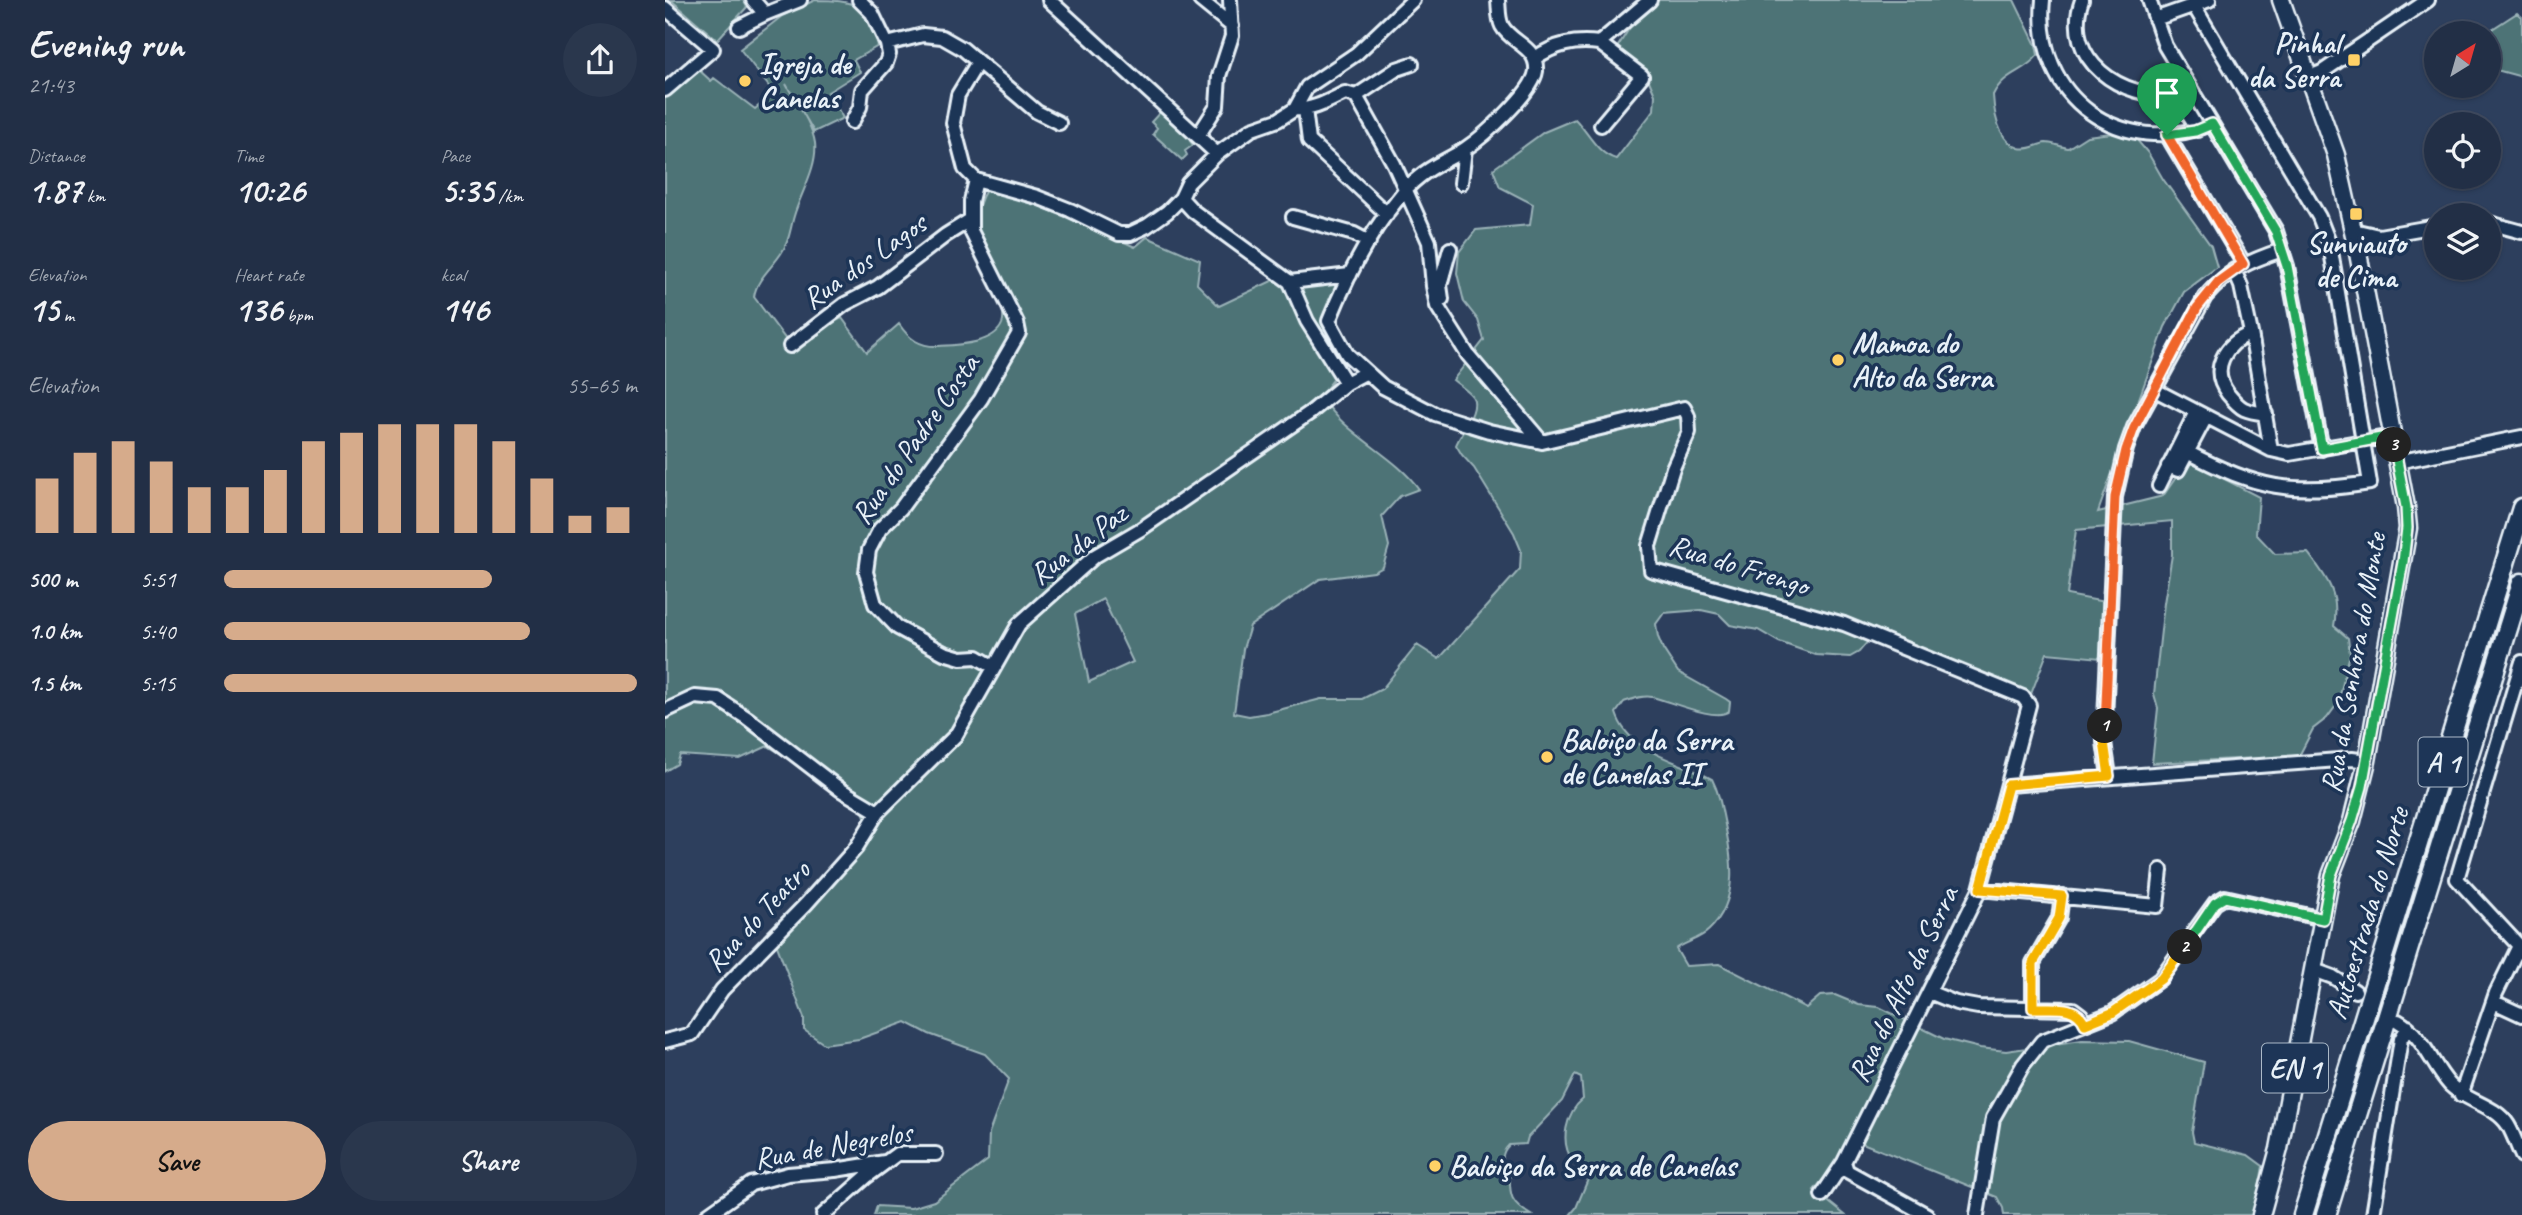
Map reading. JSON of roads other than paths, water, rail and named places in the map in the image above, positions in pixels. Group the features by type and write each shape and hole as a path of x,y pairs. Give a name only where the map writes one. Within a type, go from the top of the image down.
{"highway":[{"name":"Autoestrada do Norte","path":"2303,1215 2522,508"},
{"name":"Autoestrada do Norte","path":"2326,1215 2522,583"}],"main road":[{"name":"Rua da Senhora do Monte","path":"2262,1215 2279,1149 2331,875 2352,821 2367,761 2407,528 2406,507 2358,253 2336,155 2281,0"}],"street":[{"path":"753,0 765,15"},
{"path":"740,27 800,0"},
{"path":"1049,0 1217,154"},
{"path":"1200,0 1232,26"},
{"path":"1198,136 1217,106 1219,76 1233,36 1230,0"},
{"path":"1387,214 1309,141 1300,109 1307,87 1356,54 1413,0"},
{"path":"1498,0 1503,28 1535,58 1551,47 1565,43 1578,40 1599,43 1642,76 1601,125"},
{"path":"1599,43 1650,0"},
{"path":"2043,0 2041,16 2051,67 2078,102 2105,121 2142,134 2167,135 2198,130 2212,124"},
{"path":"2082,0 2077,23 2081,46 2090,60 2105,76 2138,93 2153,96 2176,94 2198,130"},
{"path":"2149,0 2165,46 2276,232 2287,266 2322,449"},
{"path":"2155,19 2193,3 2209,0"},
{"path":"2309,77 2322,72 2428,0"},
{"path":"852,122 860,107 862,90 886,63 889,54 887,44 867,3"},
{"path":"2187,452 2221,470 2256,483 2297,489 2370,483 2330,245 2319,217 2193,3"},
{"path":"665,8 713,50 665,90"},
{"path":"887,44 932,35 954,43 1037,112 1059,123"},
{"name":"Rua do Frengo","path":"1535,58 1533,82 1490,129 1465,149 1417,178 1387,214 1369,242 1329,321 1347,354 1383,387 1435,414 1489,431 1542,442 1684,408 1688,416 1689,432 1673,468 1649,546 1651,570 1843,624 2023,696 2029,705 2008,785"},
{"path":"978,62 958,95 953,123 965,169 976,180 1037,197 1119,234 1130,234 1167,212 1181,198 1188,183 1217,154 1252,129 1345,93 1356,96 1394,164 1429,242 1437,306 1468,355 1542,442"},
{"path":"1356,96 1397,69 1412,64"},
{"path":"2167,135 2239,267 2271,450"},
{"path":"1461,183 1465,149"},
{"name":"Rua do Padre Costa","path":"976,180 971,231 1017,323 1019,333 981,399 901,508 880,529 869,550 866,572 875,604 898,628 944,653 961,658 977,657 994,667"},
{"path":"1181,198 1214,227 1290,282 1307,321 1346,383"},
{"path":"1293,217 1354,234 1369,242"},
{"name":"Rua dos Lagos","path":"790,346 845,304 879,287 946,235 970,220"},
{"path":"2501,226 2522,232"},
{"path":"2353,230 2379,236 2424,228"},
{"path":"2358,253 2379,236"},
{"path":"1446,321 1440,285 1450,248"},
{"path":"2109,776 2104,742 2115,497 2126,450 2134,428 2197,308 2218,282 2239,267 2282,250"},
{"path":"1290,282 1350,275"},
{"path":"2251,332 2236,340 2225,352 2219,364 2220,376 2225,389 2243,409 2266,414"},
{"name":"Rua da Paz","path":"879,812 956,735 1019,624 1095,556 1141,529 1311,412 1346,383 1365,373"},
{"path":"2155,390 2271,450 2289,454 2392,436"},
{"path":"2168,467 2178,470 2201,414"},
{"path":"2159,486 2201,414"},
{"path":"2397,462 2522,437"},
{"path":"2461,1095 2494,1002 2520,948 2457,879 2522,662"},
{"path":"665,711 695,697 717,699 747,718 841,790 879,812"},
{"path":"2008,785 2352,759 2367,761"},
{"name":"Rua do Alto da Serra","path":"1822,1195 1844,1162 1980,889 2008,785"},
{"name":"Rua do Teatro","path":"665,1041 692,1034 722,990 856,848 879,812"},
{"path":"1980,889 2157,906 2161,870"},
{"path":"2033,1008 2033,963 2059,918 2062,896"},
{"path":"1977,1215 1993,1118 2023,1065 2042,1041 2112,1013 2161,979 2215,903 2225,897 2323,919"},
{"path":"2314,970 2333,976 2355,991"},
{"path":"1929,992 1956,1003 1978,1007 2073,1009 2081,1015 2085,1024"},
{"path":"2494,1002 2522,1015"},
{"path":"2373,1215 2403,1024 2425,1046 2450,1084 2461,1095 2498,1115 2508,1125 2522,1156"},
{"name":"Rua de Negrelos","path":"707,1215 751,1184 788,1174 885,1163 897,1154 936,1154"},
{"path":"1844,1162 1847,1171 1927,1215"},
{"path":"823,1215 885,1163"}],"place":[{"name":"Pinhal da Serra","path":"2354,60"},
{"name":"Igreja de Canelas","path":"745,81"},
{"name":"Sunviauto de Cima","path":"2356,214"},
{"name":"Mamoa do Alto da Serra","path":"1838,360"},
{"name":"Baloiço da Serra de Canelas II","path":"1547,757"},
{"name":"Baloiço da Serra de Canelas","path":"1435,1166"}]}
